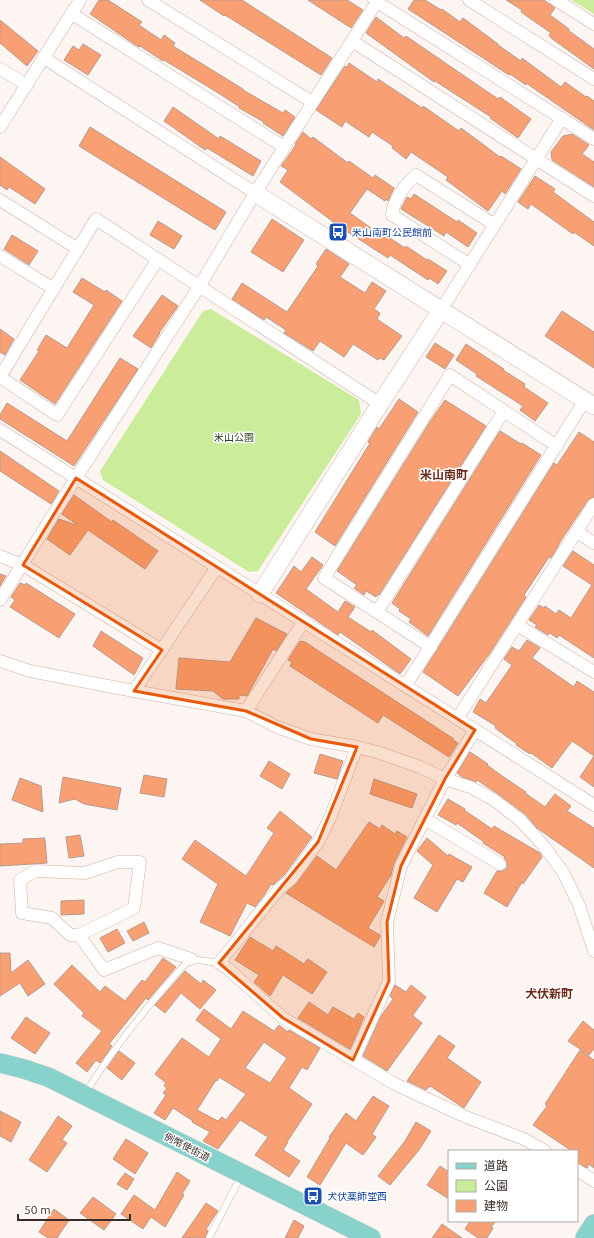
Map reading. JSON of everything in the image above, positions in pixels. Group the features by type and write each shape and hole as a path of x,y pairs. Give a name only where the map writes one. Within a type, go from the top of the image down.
{"main road":[{"name":"例幣使街道","path":"0,1064 24,1069 48,1077 371,1238"},
{"path":"586,1238 594,1224"}],"street":[{"path":"0,127 80,0"},
{"path":"148,0 312,102"},
{"path":"469,0 594,79"},
{"path":"556,0 594,24"},
{"path":"0,600 76,478 199,287 255,193 376,1 594,139"},
{"path":"72,14 284,147"},
{"path":"352,41 594,196"},
{"path":"44,58 255,193 590,403 557,446 406,685"},
{"path":"0,69 27,85"},
{"path":"260,594 562,118"},
{"path":"470,265 392,215 393,207 409,181 416,175 495,225"},
{"path":"0,200 78,249"},
{"path":"158,259 57,415 0,377 96,220 158,259 380,404"},
{"path":"0,256 54,289"},
{"path":"431,647 324,578 450,375 557,446"},
{"path":"377,612 504,411"},
{"path":"2,435 76,478 594,805"},
{"path":"457,719 594,504"},
{"path":"577,532 594,543"},
{"path":"0,556 23,565 162,650"},
{"path":"134,691 217,567"},
{"path":"246,711 304,621"},
{"path":"517,625 594,672"},
{"path":"0,662 30,671 246,711 277,727 311,739 357,747 395,758 445,779 470,787 494,800 521,821 544,845 563,872 579,905 594,951"},
{"path":"353,1060 390,981 388,922 401,866 445,779 475,730"},
{"path":"357,747 330,818 318,842 291,879 279,889 219,963 283,1018 353,1060 395,1084 466,1117 524,1139 543,1150"},
{"path":"425,819 500,864"},
{"path":"79,935 134,908 140,862 118,862 85,873 35,871 20,880 22,913 52,918 70,934 79,935 104,970 158,948 192,959"},
{"path":"578,1171 594,1181"}],"lane":[{"path":"84,1095 107,1061 144,1012 183,966 192,959 219,963"},
{"path":"209,1238 242,1174"}],"highlighted area":[{"path":"76,478 475,730 445,779 401,866 387,922 389,981 353,1060 283,1018 219,963 318,842 357,747 311,739 246,711 134,691 162,650 23,565"}],"green space":[{"path":"571,0 594,0 594,14"},
{"name":"米山公園","path":"211,309 359,400 361,414 258,571 249,572 103,480 100,471 203,311"}],"building":[{"path":"99,0 108,0 142,22 139,25 161,40 164,35 175,43 173,46 243,90 283,113 285,110 295,117 283,136 215,91 140,46 139,47 134,44 90,14"},
{"path":"200,0 242,0 332,58 321,75"},
{"path":"308,0 347,0 363,10 351,28"},
{"path":"414,0 425,0 441,10 442,9 460,22 463,18 498,45 521,61 522,58 561,87 565,82 594,101 594,130 526,83 526,85 510,74 509,75 408,9"},
{"path":"506,0 544,0 555,8 550,15 594,49 594,69 551,38 549,35 551,33 521,12 522,10"},
{"path":"376,17 404,38 406,36 498,99 500,97 531,119 518,138 490,118 491,117 435,81 434,82 366,33"},
{"path":"0,20 38,51 27,66 0,43"},
{"path":"83,44 101,55 88,75 64,60 73,46 79,50"},
{"path":"349,63 377,82 378,79 422,108 423,106 459,131 461,128 500,157 501,156 521,169 505,194 502,191 488,211 446,180 448,177 411,152 406,159 392,148 393,146 372,132 369,137 345,121 342,127 316,110 345,66 347,67"},
{"path":"173,107 219,139 220,136 261,161 253,176 207,148 205,150 164,121"},
{"path":"90,127 226,212 215,230 79,146"},
{"path":"303,132 311,139 313,137 348,163 349,161 373,178 375,175 394,188 388,201 386,199 385,201 367,189 350,213 385,238 387,236 405,248 406,246 447,271 438,284 429,278 428,280 390,255 388,258 340,227 280,182 288,170 281,166"},
{"path":"572,134 589,145 582,154 594,162 594,187 552,160 551,152 563,136"},
{"path":"0,157 45,189 35,204 9,187 7,190 0,185"},
{"path":"535,176 555,189 553,192 594,222 594,246 574,232 573,234 531,204 528,209 518,202"},
{"path":"414,194 477,233 468,247 446,232 444,236 401,209 407,197 411,199"},
{"path":"272,219 304,240 283,272 251,252"},
{"path":"158,221 182,236 174,249 150,235"},
{"path":"12,235 38,251 29,265 4,249"},
{"path":"326,249 349,264 340,277 365,293 372,282 386,291 374,309 380,313 377,319 402,336 384,360 380,358 378,360 353,344 344,357 320,341 313,351 284,333 286,330 266,317 264,320 232,299 242,283 287,312 318,266 316,264"},
{"path":"82,278 105,292 106,290 122,301 55,404 20,380 39,351 37,350 46,335 67,348 94,305 73,292"},
{"path":"162,295 178,306 159,333 151,348 133,336"},
{"path":"562,311 594,332 594,368 545,336"},
{"path":"0,329 14,339 5,355 0,352"},
{"path":"435,343 454,355 445,369 426,357"},
{"path":"466,344 525,384 524,387 548,403 535,421 520,410 523,406 476,376 477,374 456,360"},
{"path":"120,358 138,369 74,466 0,419 0,415 7,403 67,441"},
{"path":"399,399 418,412 335,546 315,532 370,443 368,442 377,427 379,429"},
{"path":"445,400 486,426 379,595 378,594 376,597 366,591 364,595 354,588 357,585 337,571"},
{"path":"500,431 541,455 428,636 409,622 411,619 399,611 400,609 392,603"},
{"path":"579,432 594,442 594,497 588,500 551,558 549,557 524,595 526,597 490,653 458,696 423,672 554,463 557,465"},
{"path":"0,451 59,491 51,504 0,471"},
{"path":"74,495 112,522 113,520 158,551 145,569 88,530 70,555 47,539 59,519 76,525 62,514"},
{"path":"573,551 594,565 594,658 559,635 557,638 550,633 548,635 535,627 537,625 529,620 539,605 544,608 545,606 556,614 559,610 571,618 592,585 563,566"},
{"path":"312,557 323,565 306,589 338,612 345,601 355,607 348,617 371,632 372,630 411,659 400,674 340,632 338,635 276,593 294,566 301,572"},
{"path":"0,574 6,576 0,586"},
{"path":"20,583 25,585 26,583 75,614 59,638 10,607 15,600 11,597"},
{"path":"256,618 287,634 276,651 273,649 247,696 239,695 239,699 223,699 213,691 176,689 179,658 230,662"},
{"path":"101,631 143,658 134,675 93,646"},
{"path":"527,640 540,648 532,658 574,687 577,681 594,692 594,756 572,741 552,768 531,753 530,754 516,745 517,744 495,728 496,726 473,712 480,699 486,703 512,665 504,659 512,647 519,651"},
{"path":"300,641 305,642 454,739 453,740 458,743 449,757 383,715 378,723 290,666 292,662 288,660"},
{"path":"470,752 545,807 555,794 571,806 567,811 594,828 594,868 537,828 526,815 498,794 477,780 476,782 462,777 457,773"},
{"path":"320,754 343,761 337,779 314,773"},
{"path":"594,756 594,787 580,777"},
{"path":"269,761 290,774 282,789 260,776"},
{"path":"144,775 167,779 164,797 140,793"},
{"path":"63,777 121,788 117,810 84,804 75,799 59,803"},
{"path":"20,778 41,786 43,812 12,800"},
{"path":"374,779 417,794 412,808 370,794"},
{"path":"448,799 465,809 464,810 492,829 494,826 540,853 542,857 523,884 522,882 507,907 484,893 497,871 503,871 507,868 505,857 483,843 484,842 457,823 456,825 438,815"},
{"path":"280,811 312,837 285,874 273,885 271,884 255,907 247,903 230,936 200,922 218,884 182,859 195,840 246,876 274,833 267,828"},
{"path":"369,822 380,829 382,825 395,834 397,831 407,837 394,863 391,875 377,897 384,901 368,928 380,935 374,947 286,893 297,883 317,856 336,870"},
{"path":"80,835 84,856 69,858 66,837"},
{"path":"45,838 44,841 45,840 47,863 0,866 0,844 23,843 23,839"},
{"path":"427,838 448,856 449,854 472,867 463,882 457,879 437,912 414,898 433,865 417,851"},
{"path":"84,900 84,914 61,915 61,901"},
{"path":"144,922 149,933 133,941 127,931"},
{"path":"117,929 125,943 108,952 100,938"},
{"path":"250,937 273,951 276,946 304,964 308,959 327,972 312,994 283,975 270,996 254,982 259,975 235,960"},
{"path":"0,953 10,953 11,973 28,960 45,984 28,996 20,983 0,996"},
{"path":"163,958 176,967 148,1000 146,998 109,1044 112,1046 100,1063 96,1060 87,1072 76,1063 102,1031 82,1016 84,1013 54,984 72,965 100,992 105,986 125,1001 142,980 145,982"},
{"path":"185,971 201,984 203,980 216,990 200,1009 181,993 165,1013 155,1005"},
{"path":"395,985 406,992 411,985 426,997 413,1015 422,1023 387,1071 363,1056 381,1016 393,999 390,996"},
{"path":"309,1002 328,1015 333,1007 354,1019 358,1013 364,1017 350,1049 298,1018"},
{"path":"204,1009 231,1029 243,1011 274,1031 279,1025 288,1032 289,1030 320,1048 307,1070 302,1067 289,1088 312,1104 283,1150 300,1161 289,1177 255,1155 268,1137 240,1120 218,1149 203,1141 210,1132 192,1122 193,1121 173,1108 165,1120 154,1113 166,1095 163,1093 167,1088 164,1086 166,1083 155,1074 182,1038 209,1057 221,1039 196,1020","holes":["264,1042 287,1058 270,1083 245,1068","219,1077 246,1094 226,1120 222,1117 218,1121 197,1110"]},
{"path":"26,1017 50,1033 35,1054 11,1038"},
{"path":"583,1021 594,1030 594,1049 589,1055 568,1041"},
{"path":"439,1035 455,1046 447,1058 481,1082 464,1108 430,1086 426,1090 407,1081"},
{"path":"580,1050 594,1060 594,1168 589,1164 587,1168 578,1164 578,1150 570,1150 533,1125 547,1106 545,1104"},
{"path":"119,1051 135,1063 122,1080 107,1068"},
{"path":"373,1096 389,1106 372,1134 376,1137 363,1155 346,1143 320,1185 307,1177 330,1138 329,1137 346,1113 356,1121"},
{"path":"0,1111 21,1122 11,1142 0,1136"},
{"path":"58,1116 72,1126 62,1140 67,1143 47,1172 29,1160"},
{"path":"416,1122 431,1131 419,1150 390,1185 378,1176 405,1141"},
{"path":"126,1139 148,1153 135,1174 113,1159"},
{"path":"440,1166 448,1171 448,1198 427,1185"},
{"path":"177,1172 190,1181 182,1194 184,1195 165,1227 151,1217 143,1229 121,1214 134,1195 155,1210"},
{"path":"125,1173 134,1179 127,1190 117,1184"},
{"path":"93,1197 116,1214 104,1230 80,1213"},
{"path":"206,1203 218,1211 206,1229 208,1231 205,1238 182,1238"},
{"path":"54,1209 69,1220 57,1238 48,1238 39,1232"},
{"path":"294,1220 304,1226 298,1238 285,1238"},
{"path":"469,1222 495,1222 491,1227 493,1228 487,1238 478,1238 465,1229"},
{"path":"442,1224 462,1238 432,1238"}],"place":[{"name":"米山南町公民館前","path":"338,232"},
{"name":"犬伏薬師堂西","path":"313,1196"}],"district":[{"name":"米山南町","path":"444,474"},
{"name":"犬伏新町","path":"549,993"}]}
